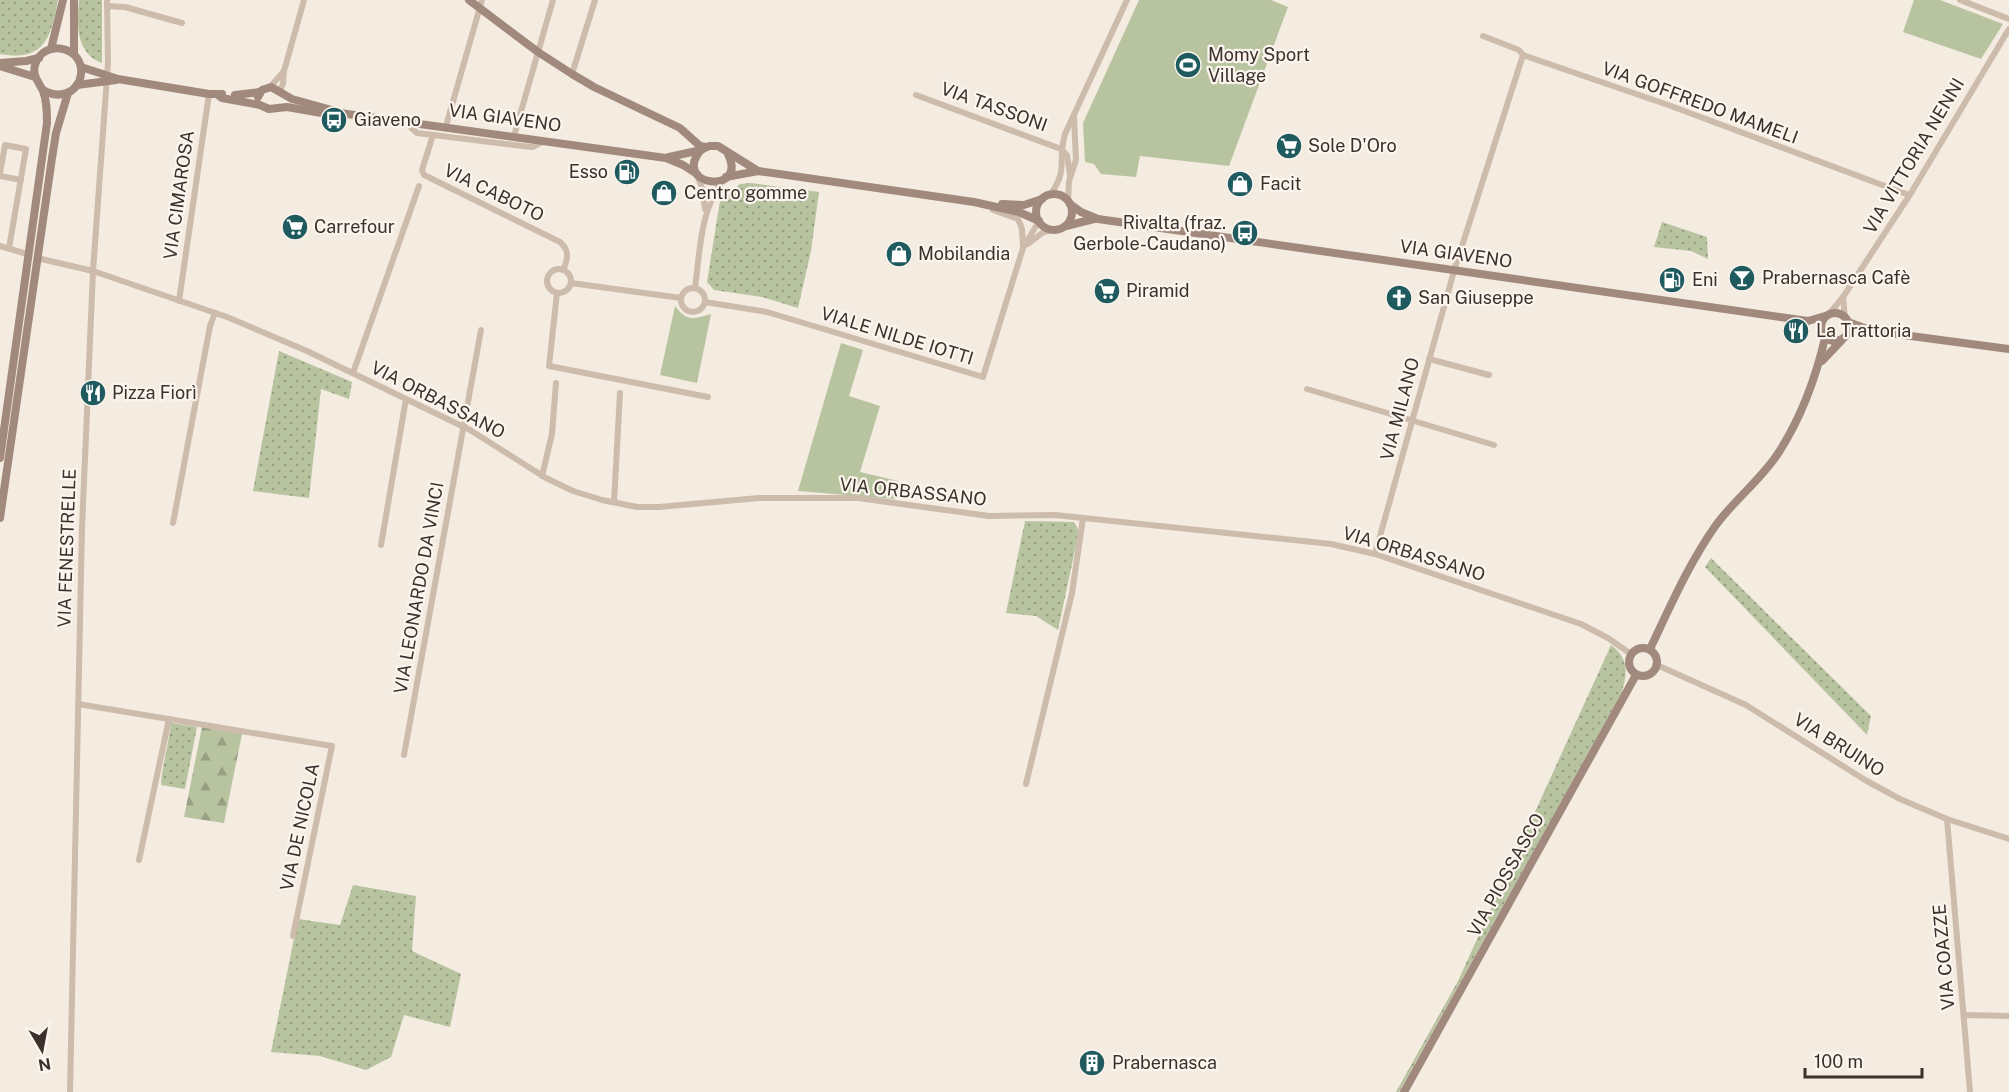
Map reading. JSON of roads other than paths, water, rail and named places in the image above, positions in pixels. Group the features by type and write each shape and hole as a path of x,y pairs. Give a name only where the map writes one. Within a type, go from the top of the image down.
{"main road":[{"path":"51,49 63,0"},
{"path":"0,518 56,133 68,93 77,85 81,75 81,67 74,54 74,0"},
{"path":"469,0 481,4 538,52 594,87 680,128 703,148 694,162 697,174"},
{"path":"0,64 39,58 51,49 66,49 74,54"},
{"path":"0,458 47,123 47,107 42,89 35,77 34,68 39,58"},
{"path":"0,64 35,77"},
{"path":"81,67 107,78 213,95 260,105 268,109 276,108 280,102 276,91 264,88 258,99 260,105"},
{"path":"77,85 107,78"},
{"path":"42,89 55,95 68,93"},
{"name":"VIA GIAVENO","path":"276,91 291,99 340,112 666,158 683,165 703,180 711,183 721,181 726,177 758,171 975,202 1024,205 1046,197 1060,195 1081,212 1098,219 1809,321 1827,315"},
{"path":"213,95 242,95 260,92"},
{"name":"VIA GIAVENO","path":"276,108 287,107 333,115 340,112"},
{"name":"VIA GIAVENO","path":"666,158 718,146 758,171"},
{"path":"726,177 731,163 728,153"},
{"path":"1039,221 1037,209 1046,197"},
{"name":"VIA GIAVENO","path":"975,202 1019,212 1052,230 1081,221 1098,219"},
{"path":"1066,226 1071,218 1069,202"},
{"path":"1817,369 1823,335 1821,323 1827,315 1838,313 1847,320 1873,331 2009,349"},
{"path":"1650,650 1666,612 1696,556 1717,524 1778,453 1796,420 1817,369 1825,356 1845,337 1847,320"},
{"path":"1809,321 1832,341 1873,331"},
{"path":"1637,649 1650,650 1656,656 1657,665 1649,675 1636,675 1629,663 1631,654 1637,649"},
{"name":"VIA PIOSSASCO","path":"1404,1092 1636,675"}],"street":[{"path":"276,91 285,75 284,71 304,0"},
{"path":"514,136 553,0"},
{"path":"573,74 595,0"},
{"path":"1046,197 1062,171 1061,148 1065,134 1127,0"},
{"path":"1960,0 2009,19"},
{"name":"VIA FENESTRELLE","path":"70,1092 82,528 93,271 107,78 107,3 182,22"},
{"path":"446,126 481,4"},
{"name":"VIA VITTORIA NENNI","path":"1827,315 1843,297 1909,195 2009,29"},
{"name":"VIA GOFFREDO MAMELI","path":"1483,36 1519,50 1522,55 1671,106 1909,195"},
{"name":"VIA MILANO","path":"1376,554 1454,271 1522,55"},
{"name":"VIA CIMAROSA","path":"179,301 213,95"},
{"name":"VIA TASSONI","path":"916,95 1061,148"},
{"path":"1070,175 1076,160 1074,117"},
{"path":"403,120 417,133 533,147 545,141"},
{"name":"VIA CABOTO","path":"433,135 422,170 424,176 560,242 567,250 568,260 563,270"},
{"path":"9,248 21,180 26,148 5,145 0,175 21,180"},
{"path":"1061,148 1067,155 1070,175 1069,202"},
{"path":"695,288 705,215 702,188 697,174"},
{"path":"705,215 715,191 726,177"},
{"name":"VIA CABOTO","path":"353,373 419,186"},
{"name":"VIA GIAVENO","path":"975,202 1018,219 1022,229 1023,248"},
{"path":"1023,248 1039,221"},
{"path":"1023,248 1035,238 1052,230"},
{"path":"0,246 27,254"},
{"name":"VIALE NILDE IOTTI","path":"571,283 681,298 682,305 691,312 700,309 705,302 767,312 983,378 1023,248"},
{"name":"VIA ORBASSANO","path":"37,258 93,271 215,313 308,351 464,427 542,476 573,491 614,502 637,507 659,507 759,498 858,498 989,516 1055,515 1331,544 1376,554 1581,624 1631,654"},
{"path":"563,270 569,275 571,283 565,292 557,293 549,287 548,280 553,271 563,270"},
{"path":"681,298 686,291 695,288 702,292 705,302"},
{"path":"557,293 549,366 708,397"},
{"path":"1843,297 1847,320"},
{"path":"173,523 210,326 215,313"},
{"name":"VIA LEONARDO DA VINCI","path":"404,755 481,330"},
{"path":"1429,359 1489,375"},
{"path":"542,476 552,434 556,383"},
{"path":"1307,390 1494,445"},
{"path":"614,502 620,393"},
{"path":"381,546 406,399"},
{"path":"1026,784 1072,593 1083,518"},
{"name":"VIA BRUINO","path":"1657,665 1746,705 1865,780 1900,799 1947,819 2009,839"},
{"name":"VIA DE NICOLA","path":"78,704 332,746 292,936"},
{"path":"139,860 169,719"},
{"name":"VIA COAZZE","path":"1947,819 1970,1092"},
{"path":"1964,1015 2009,1016"}],"place":[{"name":"Momy Sport Village","path":"1188,65"},
{"name":"Giaveno","path":"334,120"},
{"name":"Sole D'Oro","path":"1289,146"},
{"name":"Esso","path":"627,172"},
{"name":"Facit","path":"1240,184"},
{"name":"Centro gomme","path":"664,193"},
{"name":"Carrefour","path":"295,227"},
{"name":"Rivalta (fraz. Gerbole-Caudano)","path":"1245,233"},
{"name":"Mobilandia","path":"899,254"},
{"name":"Prabernasca Cafè","path":"1742,278"},
{"name":"Eni","path":"1672,280"},
{"name":"Piramid","path":"1107,291"},
{"name":"San Giuseppe","path":"1399,298"},
{"name":"La Trattoria","path":"1796,331"},
{"name":"Pizza Fiorì","path":"93,393"},
{"name":"Prabernasca","path":"1092,1063"}]}
